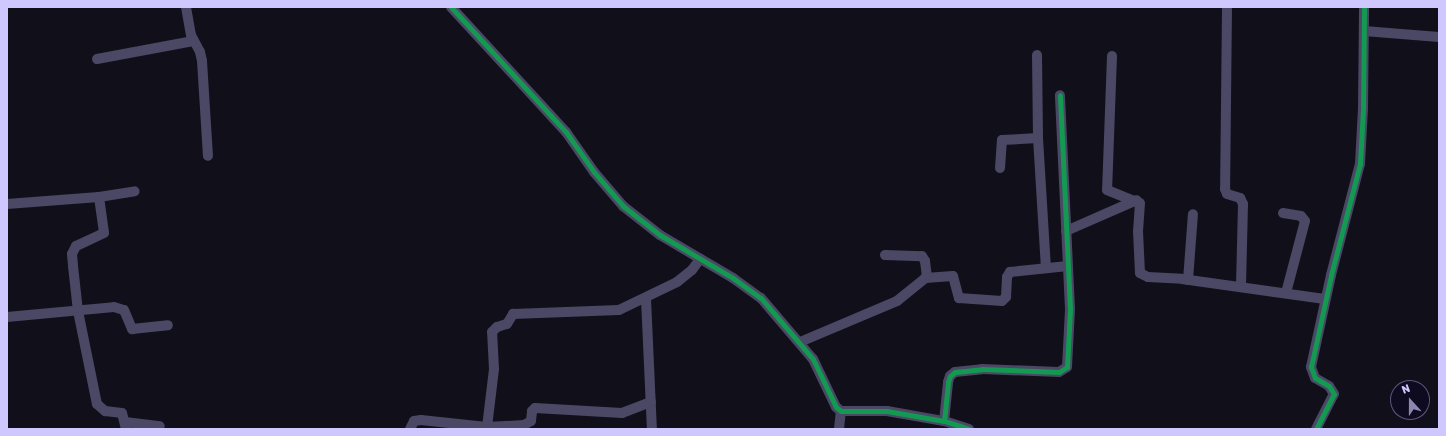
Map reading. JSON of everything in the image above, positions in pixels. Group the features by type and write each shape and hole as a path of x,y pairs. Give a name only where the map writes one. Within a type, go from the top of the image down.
{"street":[{"path":"186,7 193,41 200,52 202,61 208,156"},
{"path":"451,7 566,132 623,206 660,235 733,278 761,298 813,359 836,407 841,411 887,411 944,421 969,429"},
{"path":"1227,7 1225,189 1227,194 1240,198 1243,204 1241,286"},
{"path":"1316,429 1334,394 1328,386 1315,378 1311,367 1325,299 1360,164 1364,7"},
{"path":"1364,31 1439,37"},
{"path":"97,59 193,41"},
{"path":"1038,55 1038,138 1046,268"},
{"path":"1112,56 1107,190 1137,200 1140,205 1138,231 1140,273 1148,277 1241,286 1325,299"},
{"path":"944,421 948,382 950,376 955,372 982,369 1065,370 1068,362 1070,309 1060,96"},
{"path":"1000,168 1002,140 1038,138"},
{"path":"7,204 99,197 135,191"},
{"path":"99,197 104,234 73,248 78,311 97,404 104,411 122,413 125,425 160,426"},
{"path":"1066,231 1137,200"},
{"path":"1283,213 1301,216 1305,221 1286,293"},
{"path":"1188,280 1193,214"},
{"path":"885,255 922,256 926,261 927,278"},
{"path":"487,427 494,369 492,336 494,329 507,324 515,312 604,312 619,310 646,299 685,276 700,259"},
{"path":"800,342 897,301 919,281 927,278 953,276 959,298 1002,301 1006,297 1006,277 1010,272 1068,266"},
{"path":"646,299 652,429"},
{"path":"7,317 122,308 132,329 168,325"},
{"path":"410,429 414,421 421,420 487,427 528,424 536,408 622,413 651,402"},
{"path":"839,429 841,411"}],"cycle path":[{"path":"451,7 566,132 594,172 623,206 660,235 733,278 761,298 813,359 836,407 841,411 887,411 944,421"},
{"path":"1316,429 1334,394 1329,386 1315,378 1311,367 1331,275 1360,164 1363,109 1364,7"},
{"path":"969,429 944,421 948,382 950,376 955,372 982,369 1059,372 1067,367 1070,309 1060,95"}]}
